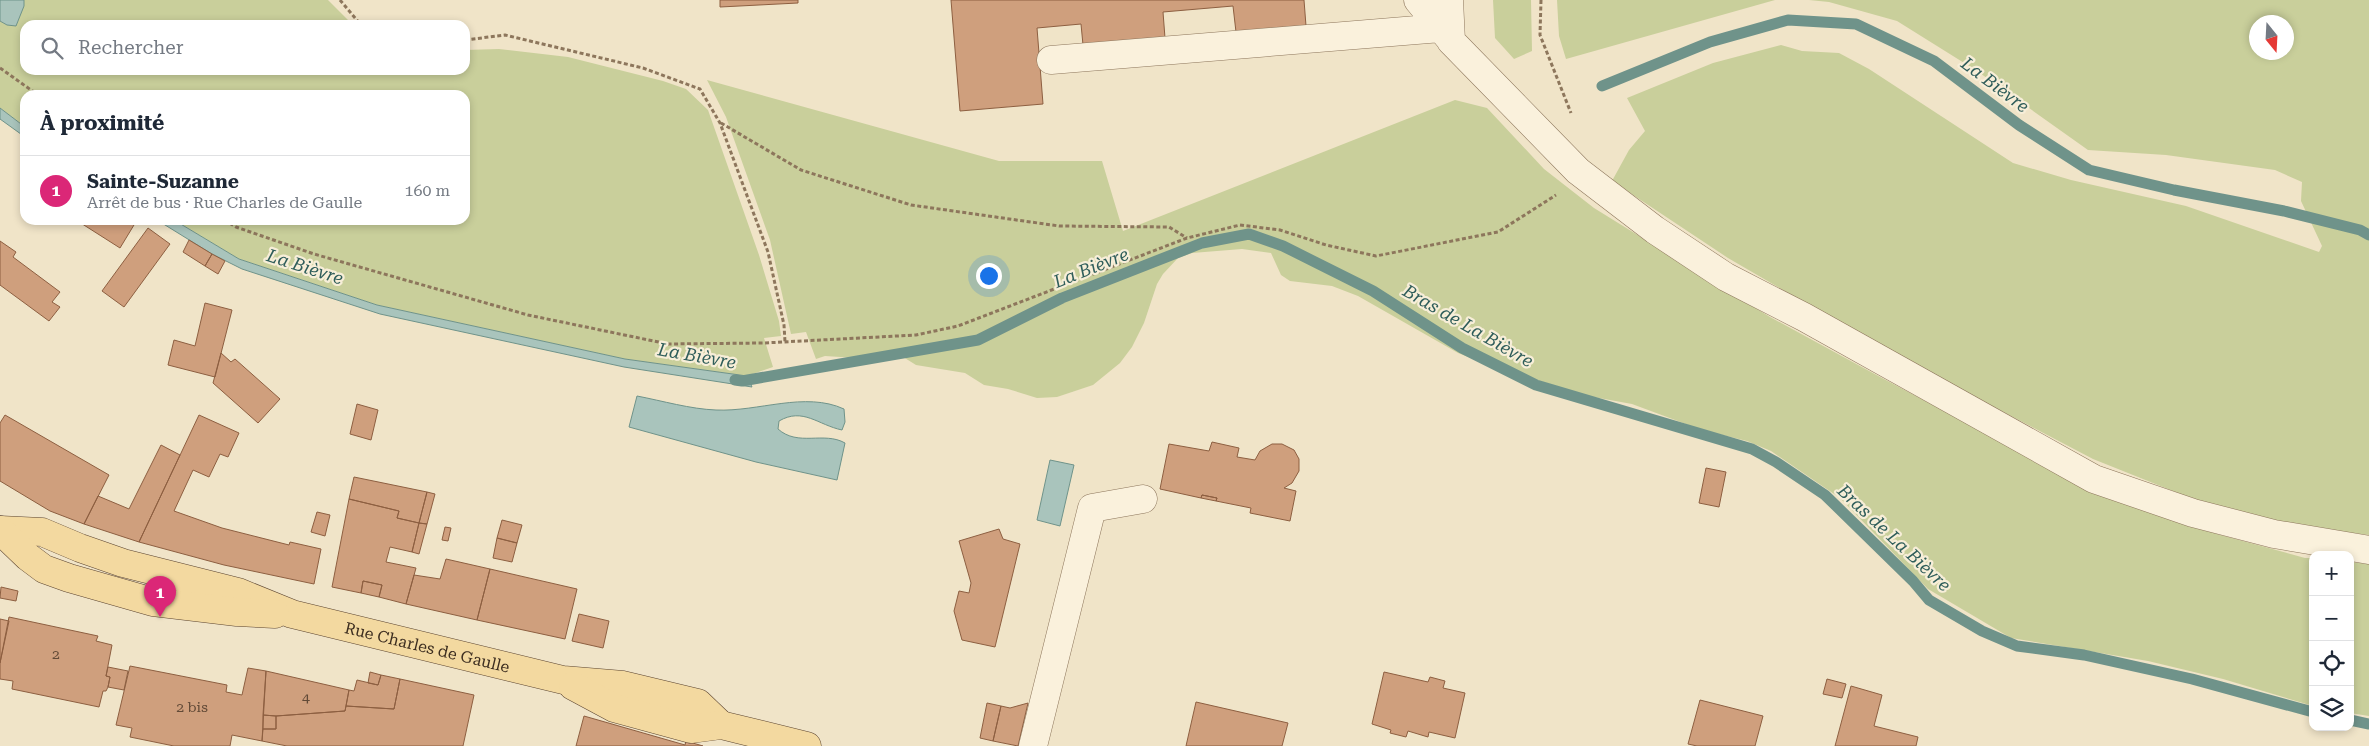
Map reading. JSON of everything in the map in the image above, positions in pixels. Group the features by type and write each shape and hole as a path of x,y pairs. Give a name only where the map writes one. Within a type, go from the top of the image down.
{"main road":[{"name":"Rue Charles de Gaulle","path":"0,530 28,557 44,569 88,584 153,602 237,612 292,614 563,680 621,710 691,729 721,725 802,746"}],"lane":[{"path":"1418,0 1446,34 1578,171 1656,230 1726,277 1804,317 2094,479 2193,513 2274,534 2369,550"},
{"path":"1446,34 1449,0"},
{"path":"1051,60 1446,34"},
{"path":"1033,746 1092,508 1143,499"}],"path":[{"path":"340,0 358,20"},
{"path":"1541,0 1540,35 1573,119"},
{"path":"470,39 505,35 643,68 700,89 720,123 768,252 784,325 785,342"},
{"path":"0,68 31,90"},
{"path":"720,123 801,170 911,205 1059,226 1169,227 1187,238"},
{"path":"233,225 314,254 528,315 668,344 785,342 916,334 958,326 1187,238 1240,225 1260,226 1326,245 1376,256 1498,232 1554,198 1578,171"}],"green space":[{"path":"24,0 328,0 348,20 20,20 20,75 470,75 470,50 499,49 568,57 663,81 686,89 708,110 759,255 779,321 781,336 764,338 773,367 747,376 625,359 377,305 239,259 182,225 470,225 470,90 20,90 20,123 0,108 0,21 7,25 24,6"},
{"path":"1493,0 1531,0 1532,51 1514,59 1495,38"},
{"path":"1557,0 1775,0 1566,59 1559,36"},
{"path":"1809,0 2369,0 2369,535 2285,525 2188,497 2093,459 1904,360 1728,258 1612,181 1629,150 1645,131 1627,98 1713,63 1781,45 1802,51 1839,53 1869,69 2013,163 2071,180 2186,206 2319,252 2322,246 2301,201 2302,182 2275,170 2166,155 2088,150 1977,71 1897,21 1829,2"},
{"path":"707,80 999,161 1102,161 1123,231 1455,100 1487,108 1544,169 1594,208 1770,317 2064,475 2217,534 2309,558 2309,705 2223,679 2148,661 2011,638 1928,589 1840,498 1771,451 1747,441 1702,430 1632,404 1588,396 1489,365 1458,353 1358,296 1332,286 1290,281 1281,275 1271,253 1242,249 1192,253 1178,258 1163,274 1157,284 1144,323 1132,347 1120,363 1093,385 1057,397 1037,398 1008,389 984,385 965,373 916,365 900,355 856,358 825,356 816,359 806,332 791,334 770,240 726,117"},
{"path":"2354,562 2369,564 2369,716 2354,714"}],"water":[{"path":"0,0 24,0 24,6 16,26 7,25 0,21"},
{"path":"0,108 20,123 20,133 0,119"},
{"path":"165,225 182,225 239,259 377,305 625,359 747,376 752,387 624,367 380,314 242,269 212,254"},
{"path":"637,396 716,410 732,410 797,402 829,404 844,409 845,422 842,430 803,416 788,417 779,421 778,429 794,437 828,438 845,443 837,480 756,462 629,427"},
{"path":"1050,460 1074,465 1060,526 1037,520"}],"building":[{"path":"720,0 798,0 798,3 720,7"},
{"path":"951,0 1304,0 1306,26 1236,32 1233,6 1163,12 1165,38 1083,45 1081,24 1037,28 1043,104 960,111"},
{"path":"84,225 134,225 120,248"},
{"path":"148,228 170,244 124,307 102,291"},
{"path":"189,240 212,254 205,266 183,252"},
{"path":"0,241 16,252 13,257 60,292 52,302 60,307 49,321 0,285"},
{"path":"212,254 225,261 218,274 205,266"},
{"path":"205,303 232,310 215,377 168,365 174,340 195,346"},
{"path":"221,353 231,362 235,359 280,399 258,423 213,383"},
{"path":"357,404 378,410 371,440 350,434"},
{"path":"5,415 109,475 84,524 50,511 0,481 0,423"},
{"path":"199,415 239,433 228,457 220,454 209,477 193,470 174,511 222,528 289,545 290,542 321,549 314,584 224,565 139,542"},
{"path":"1212,442 1239,448 1237,457 1255,460 1260,451 1272,444 1282,444 1294,450 1299,459 1299,471 1292,483 1284,488 1296,491 1290,521 1250,513 1251,508 1216,501 1217,498 1202,495 1201,498 1160,489 1169,444 1209,451"},
{"path":"161,445 180,455 139,542 84,524 98,496 129,509"},
{"path":"1706,468 1726,472 1719,507 1699,503"},
{"path":"354,477 427,492 419,523 397,518 399,511 349,499"},
{"path":"427,492 435,494 427,524 419,523"},
{"path":"1202,495 1217,498 1216,501 1201,498"},
{"path":"349,499 399,511 397,518 419,523 412,552 390,547 386,562 416,568 406,604 379,597 382,585 363,581 361,593 332,587"},
{"path":"317,512 330,515 325,536 311,532"},
{"path":"502,520 522,525 517,543 497,538"},
{"path":"419,523 427,524 419,554 412,552"},
{"path":"445,527 451,528 448,541 442,540"},
{"path":"999,529 1003,539 1020,544 995,647 962,640 954,611 959,591 969,593 971,583 959,541"},
{"path":"497,538 517,543 512,562 493,558"},
{"path":"446,559 490,569 477,620 406,604 414,575 440,579"},
{"path":"490,569 577,589 565,639 477,620"},
{"path":"363,581 382,585 379,597 361,593"},
{"path":"1,587 18,591 16,601 0,598"},
{"path":"579,614 609,621 603,648 572,641"},
{"path":"9,617 98,636 96,641 112,645 106,676 110,677 108,687 106,691 103,691 99,707 12,689 13,681 0,679 0,663"},
{"path":"0,619 9,621 0,663"},
{"path":"130,666 227,685 226,692 242,695 248,668 266,671 262,741 232,735 230,746 174,746 130,737 132,728 116,725"},
{"path":"108,667 128,671 124,690 108,687 110,677 106,676"},
{"path":"266,671 349,690 345,711 276,716 263,715"},
{"path":"370,672 381,675 378,685 368,683"},
{"path":"1384,672 1428,682 1430,677 1445,681 1443,688 1465,693 1455,738 1429,732 1428,737 1408,731 1406,737 1390,733 1391,730 1372,724"},
{"path":"381,675 400,679 394,709 346,706 349,690 354,691 357,680 378,685"},
{"path":"400,679 474,695 463,746 287,746 262,741 263,729 276,729 276,716 345,711 346,706 394,709"},
{"path":"1827,679 1846,684 1842,698 1823,694"},
{"path":"1851,686 1882,695 1874,726 1918,737 1916,746 1835,746"},
{"path":"1700,700 1763,716 1755,746 1697,746 1688,744"},
{"path":"1196,702 1288,723 1282,746 1186,746"},
{"path":"987,703 1001,706 993,741 980,738"},
{"path":"1028,703 1018,746 993,741 1001,706 1010,708"},
{"path":"263,715 276,716 276,729 263,729"},
{"path":"584,716 685,745 686,741 703,746 576,746"}],"waterway":[{"name":"La Bièvre","path":"1602,86 1710,42 1788,20 1856,24 1934,61 2019,125 2089,170 2174,190 2284,211 2360,230 2369,235"},
{"name":"Bras de La Bièvre","path":"735,380 742,381 978,340 1062,298 1202,243 1249,234 1283,246 1373,291 1462,348 1536,385 1752,449 1776,462 1825,495 1913,581 1929,600 1982,631 2017,646 2084,655 2192,679 2309,711"},
{"name":"Bras de La Bièvre","path":"2354,721 2369,724"}],"place":[{"name":"Sainte-Suzanne","path":"160,617"}]}
